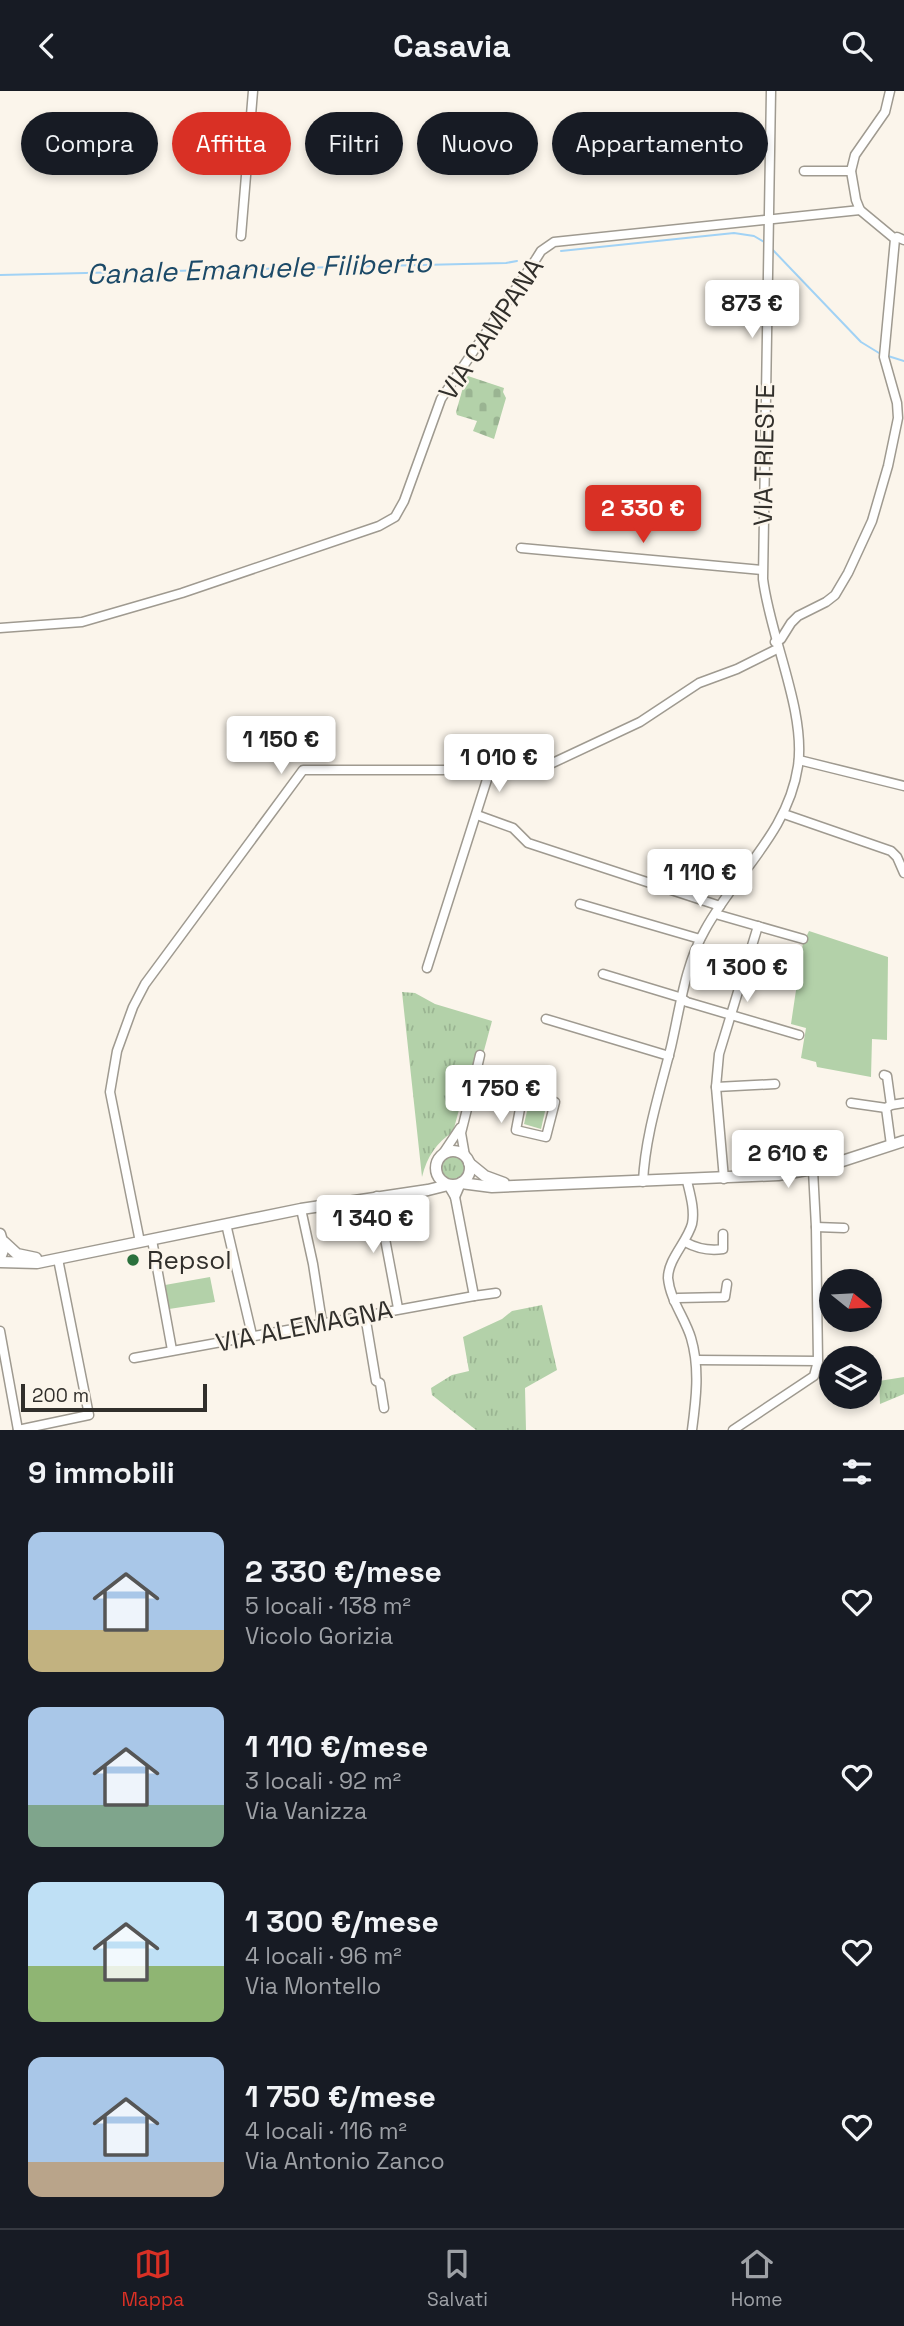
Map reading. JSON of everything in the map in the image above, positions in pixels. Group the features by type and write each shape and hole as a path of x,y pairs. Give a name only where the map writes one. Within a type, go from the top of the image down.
{"main road":[{"path":"2,1238 4,1248 0,1260 23,1264 301,1209 461,1183 492,1187 687,1181 778,1175 813,1170 904,1142"},
{"path":"448,1185 436,1173 436,1163 442,1155 451,1151 467,1159 491,1179 518,1186"},
{"path":"461,1183 468,1177 467,1159"},
{"path":"409,1192 423,1187 436,1173"},
{"path":"2,1238 22,1257 56,1259"}],"street":[{"path":"240,236 253,91"},
{"name":"VIA TRIESTE","path":"643,1182 650,1134 682,999 700,939 771,838 793,789 799,760 795,715 767,609 762,571 771,91"},
{"path":"140,1242 110,1092 117,1051 133,1007 145,984 303,770 526,770 544,767 640,722 699,683 737,669 776,646 798,616 835,595 869,531 888,466 898,418 897,403 884,355 899,243 860,210 851,171 855,155 885,112 890,91"},
{"path":"804,171 851,171"},
{"name":"VIA CAMPANA","path":"0,628 82,622 182,593 379,526 395,517 404,501 441,399 541,251 554,242 860,210"},
{"path":"522,548 762,571"},
{"path":"799,760 904,786"},
{"path":"427,968 490,770"},
{"path":"784,814 891,851 897,857 904,873"},
{"path":"477,815 513,828 528,843 758,926 803,939"},
{"path":"580,904 700,939"},
{"path":"724,1179 716,1087 719,1054 758,926"},
{"path":"603,974 799,1035"},
{"path":"546,1019 669,1056"},
{"path":"467,1159 461,1140 463,1122 480,1055"},
{"path":"884,1075 887,1076 891,1145"},
{"path":"474,1081 523,1093 555,1102 546,1137 516,1130 523,1093"},
{"path":"716,1087 775,1084"},
{"path":"851,1103 889,1106 904,1103"},
{"path":"442,1155 456,1137 463,1122"},
{"path":"733,1430 814,1376 818,1361 813,1170"},
{"path":"687,1181 693,1214 685,1242 669,1271 674,1301 691,1338 696,1360 692,1430"},
{"path":"455,1197 461,1183"},
{"path":"448,1185 455,1197 474,1296"},
{"path":"377,1196 398,1308"},
{"path":"301,1209 322,1322"},
{"path":"226,1224 252,1335"},
{"path":"816,1227 844,1228"},
{"path":"685,1242 714,1251 723,1249 723,1234"},
{"path":"152,1240 172,1350"},
{"path":"0,1331 18,1430 89,1415 56,1259"},
{"path":"674,1301 678,1298 725,1297 727,1284"},
{"name":"VIA ALEMAGNA","path":"134,1358 398,1308 496,1293"},
{"path":"365,1315 383,1408"},
{"path":"696,1360 818,1361"}],"green space":[{"path":"468,376 504,388 506,398 494,439 473,431 477,421 457,415"},
{"path":"809,931 888,957 887,1040 872,1039 871,1077 817,1067 816,1062 801,1058 806,1028 791,1024 803,943"},
{"path":"402,992 415,993 435,1004 492,1021 479,1069 470,1069 453,1132 433,1151 422,1177"},
{"path":"529,1103 546,1107 541,1129 524,1124"},
{"path":"453,1157 461,1160 464,1168 461,1176 453,1179 445,1176 442,1168 445,1160"},
{"path":"210,1277 215,1302 169,1309 165,1285"},
{"path":"542,1305 557,1370 525,1388 526,1430 476,1430 432,1395 431,1388 452,1375 469,1371 463,1337 502,1319 512,1311"},
{"path":"904,1377 904,1394 882,1403 882,1381"}],"waterway":[{"name":"Canale Emanuele Filiberto","path":"561,251 734,233 754,236 764,242"},
{"name":"Canale Emanuele Filiberto","path":"771,248 861,342 879,353"},
{"name":"Canale Emanuele Filiberto","path":"0,275 517,261"},
{"name":"Canale Emanuele Filiberto","path":"888,356 904,361"}],"place":[{"name":"Repsol","path":"133,1260"}]}
